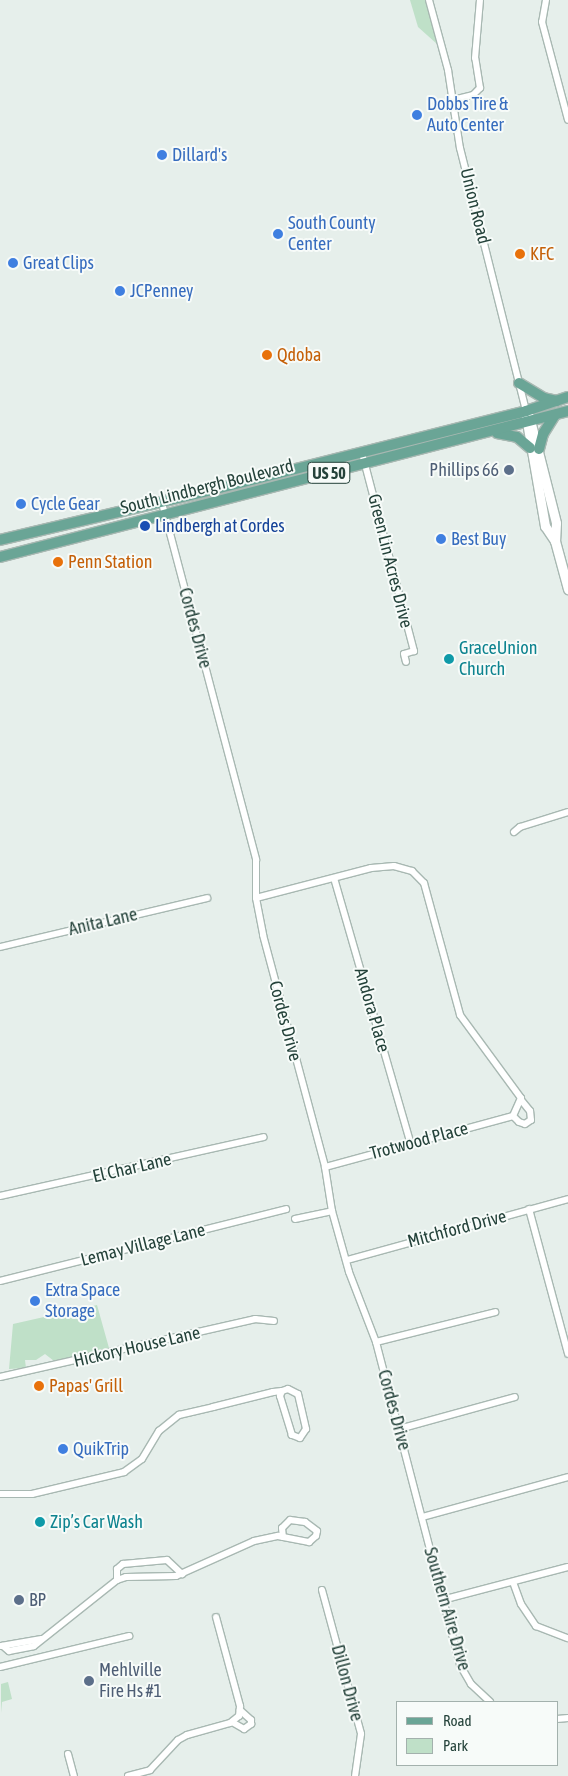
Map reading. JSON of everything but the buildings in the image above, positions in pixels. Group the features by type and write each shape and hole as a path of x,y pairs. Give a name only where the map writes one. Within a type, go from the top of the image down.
{"main road":[{"path":"520,383 538,395 563,399"},
{"name":"South Lindbergh Boulevard","path":"0,540 162,503 362,453 526,411 563,399"},
{"name":"South Lindbergh Boulevard","path":"0,557 529,423 568,410"},
{"name":"Union Road","path":"526,411 556,523 555,541 564,562 568,588"},
{"path":"494,432 517,437 535,449 555,415"}],"street":[{"name":"Union Road","path":"429,0 453,100 460,148 526,411"},
{"path":"453,100 474,95 480,88 475,58 480,0"},
{"path":"546,0 542,22 568,120"},
{"name":"Green Lin Acres Drive","path":"362,453 414,651 404,654 406,662"},
{"name":"Cordes Drive","path":"162,503 256,860 256,898 293,1052 325,1167 332,1211 346,1260 376,1342 426,1536"},
{"path":"514,832 520,826 568,812"},
{"path":"256,898 334,878 394,866 412,871 424,883 457,1010 521,1100 513,1116"},
{"name":"Andora Place","path":"334,878 410,1142"},
{"name":"Anita Lane","path":"0,946 207,898"},
{"name":"Trotwood Place","path":"325,1167 410,1142 513,1116 519,1122 525,1124 531,1120 530,1111 521,1100"},
{"name":"El Char Lane","path":"0,1196 262,1137"},
{"name":"Mitchford Drive","path":"346,1260 568,1199"},
{"name":"Lemay Village Lane","path":"0,1281 286,1209"},
{"path":"529,1209 568,1354"},
{"path":"295,1219 332,1211"},
{"path":"376,1342 495,1312"},
{"name":"Hickory House Lane","path":"0,1377 255,1319 274,1322"},
{"path":"0,1494 32,1494 124,1472 142,1460 159,1431 179,1415 282,1390 292,1389 298,1394 306,1428 300,1438 292,1435 280,1396 282,1390"},
{"path":"399,1429 515,1398"},
{"path":"422,1517 568,1477"},
{"path":"1,1646 9,1651 22,1650 34,1646 117,1580 182,1574 254,1541 283,1537 309,1542 316,1536 317,1530 305,1522 290,1520 282,1528 283,1537"},
{"name":"Southern Aire Drive","path":"426,1536 462,1670 489,1701"},
{"path":"117,1580 117,1569 123,1564 167,1560 182,1574"},
{"path":"442,1600 568,1567"},
{"path":"513,1582 520,1604 536,1626 568,1638"},
{"name":"Dillon Drive","path":"322,1590 361,1734 355,1776"},
{"path":"216,1617 240,1710 251,1720 251,1724 244,1729 232,1722"},
{"path":"0,1667 129,1636"},
{"path":"128,1776 150,1770 178,1740 187,1735 232,1722 240,1710"},
{"path":"68,1754 74,1776"}],"green space":[{"path":"410,0 426,0 437,44 418,27"},
{"path":"97,1305 109,1348 54,1361 45,1354 36,1360 25,1360 26,1368 9,1369 13,1324"},
{"path":"8,1682 12,1699 2,1702 1,1713 1,1684"}],"place":[{"name":"Dobbs Tire & Auto Center","path":"417,115"},
{"name":"Dillard's","path":"162,155"},
{"name":"South County Center","path":"278,234"},
{"name":"KFC","path":"520,254"},
{"name":"Great Clips","path":"13,263"},
{"name":"JCPenney","path":"120,291"},
{"name":"Qdoba","path":"267,355"},
{"name":"Phillips 66","path":"509,470"},
{"name":"Cycle Gear","path":"21,504"},
{"name":"Lindbergh at Cordes","path":"145,526"},
{"name":"Best Buy","path":"441,539"},
{"name":"Penn Station","path":"58,562"},
{"name":"GraceUnion Church","path":"449,659"},
{"name":"Extra Space Storage","path":"35,1301"},
{"name":"Papas' Grill","path":"39,1386"},
{"name":"QuikTrip","path":"63,1449"},
{"name":"Zip’s Car Wash","path":"40,1522"},
{"name":"BP","path":"19,1600"},
{"name":"Mehlville Fire Hs #1","path":"89,1681"}]}
